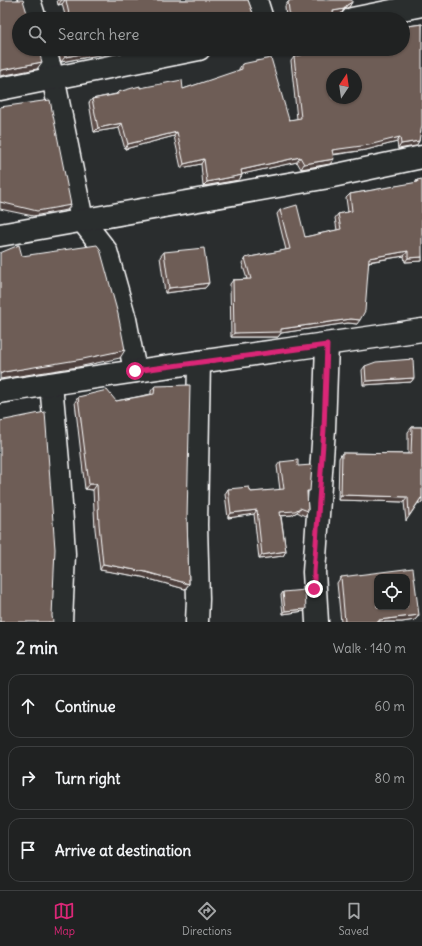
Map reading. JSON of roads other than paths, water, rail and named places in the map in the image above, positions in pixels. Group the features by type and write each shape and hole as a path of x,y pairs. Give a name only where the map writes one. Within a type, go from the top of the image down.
{"street":[{"path":"29,0 33,12"},
{"path":"256,0 260,12"},
{"path":"387,12 422,5"},
{"path":"46,56 53,77 82,220 106,251 125,319 135,371"},
{"path":"0,89 162,56"},
{"path":"0,235 323,178 422,157"},
{"path":"0,392 422,330"},
{"path":"317,622 314,572 324,429 327,345"},
{"path":"197,622 198,599 196,525 199,362"},
{"path":"50,384 59,473 64,554 61,622"}]}
